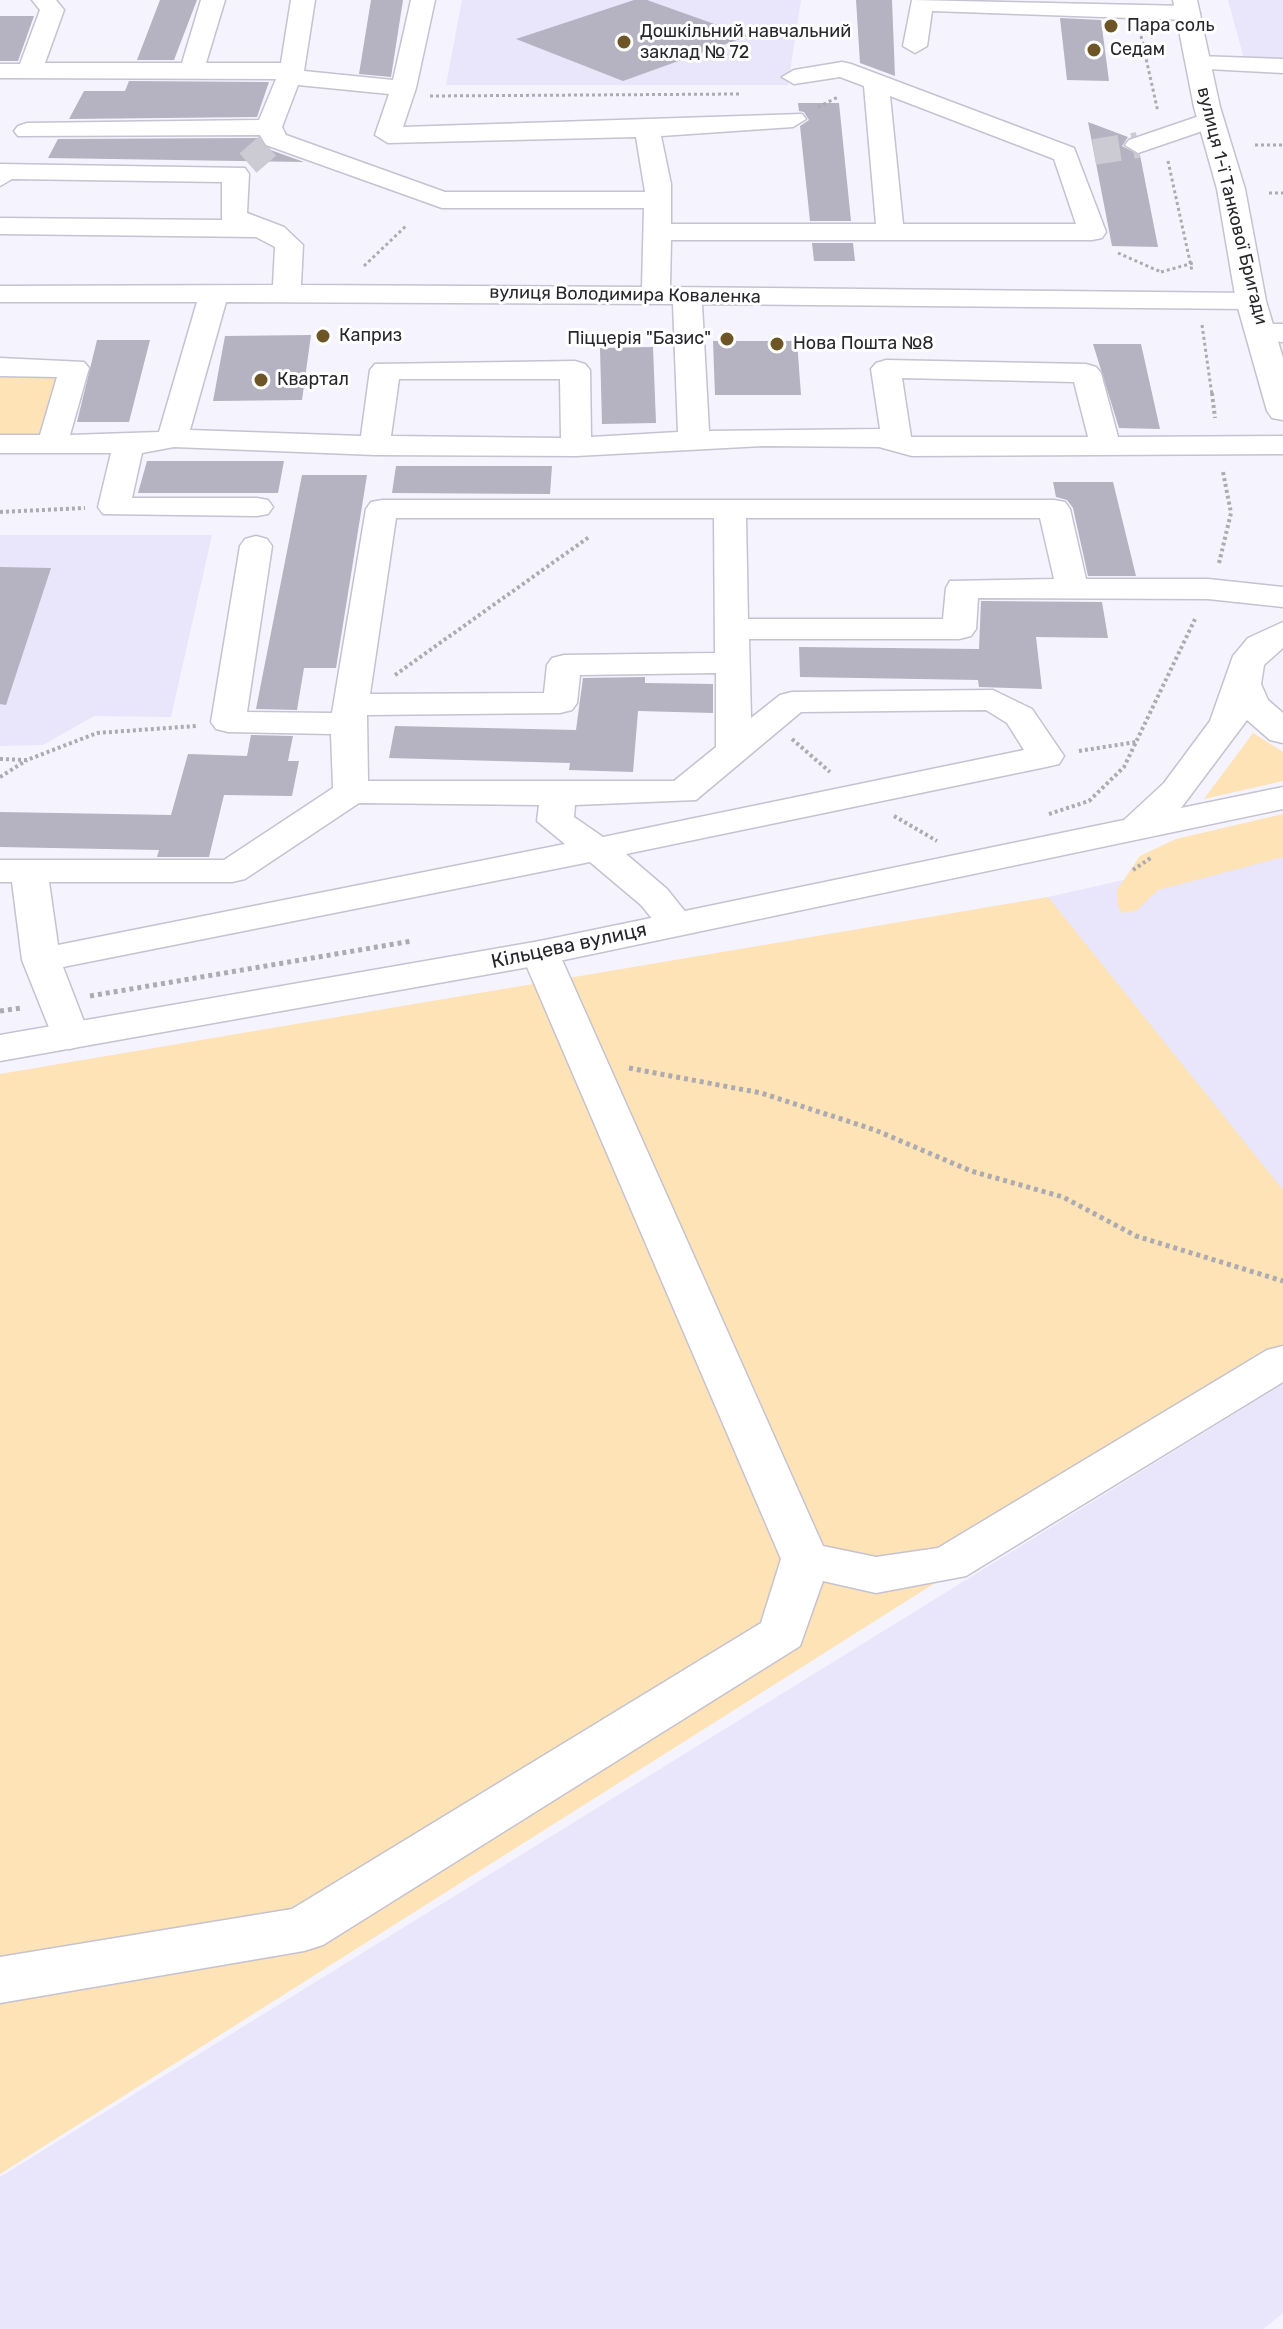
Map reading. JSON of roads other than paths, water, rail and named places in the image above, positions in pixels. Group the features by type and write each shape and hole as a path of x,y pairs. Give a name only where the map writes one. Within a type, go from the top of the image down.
{"main road":[{"name":"вулиця 1-ї Танкової Бригади","path":"1187,6 1211,120 1231,189 1251,301 1273,333 1283,411"},
{"path":"1136,829 1177,791 1228,722 1243,684 1246,664 1272,640 1283,598"},
{"path":"1243,684 1252,705 1283,732"},
{"name":"Кільцева вулиця","path":"0,1048 64,1019 540,953 1283,798"}],"street":[{"path":"30,71 52,10 44,0"},
{"path":"192,69 213,0"},
{"path":"272,137 289,74 303,0"},
{"path":"388,135 403,92 423,0"},
{"path":"915,46 921,2 1187,6"},
{"path":"1198,63 1283,66"},
{"path":"0,71 192,69 289,74 403,92"},
{"path":"794,77 842,69 1065,154 1094,152"},
{"path":"876,82 890,233"},
{"path":"27,131 353,136 647,129 793,119"},
{"path":"1138,145 1211,120"},
{"path":"647,129 658,200 656,296"},
{"path":"272,137 442,200 658,200"},
{"path":"655,232 1092,232 1065,154"},
{"path":"0,178 2,171 242,169 233,217 256,229"},
{"path":"0,226 256,229 274,233 289,245 286,293"},
{"path":"173,438 214,293"},
{"name":"вулиця Володимира Коваленка","path":"0,294 286,293 1251,301"},
{"path":"687,296 694,443"},
{"path":"0,367 74,368 53,443"},
{"path":"897,443 886,369 1086,373 1106,448"},
{"path":"375,446 385,370 575,370 576,447"},
{"path":"0,444 151,444 173,438 375,446 576,447 778,437 881,438 912,447 1283,445"},
{"path":"129,444 113,516 257,507"},
{"path":"351,792 350,715 382,509 1054,509 1072,587"},
{"path":"730,509 734,750"},
{"path":"256,546 228,722 560,703 564,665 732,646 959,629 962,588 1208,589 1283,598"},
{"path":"41,960 1046,756 1020,716 993,700 792,702 683,792 351,792 232,871 15,871 41,960 64,1019"},
{"path":"558,794 555,821 597,849 654,897 676,924"},
{"path":"0,1980 304,1929 783,1633 805,1559 540,953"},
{"path":"805,1559 876,1575 949,1564 1283,1361"}],"tunnel":[{"path":"248,163 270,144"},
{"path":"1094,152 1138,145"}],"place":[{"name":"Пара соль","path":"1111,26"},
{"name":"Дошкільний навчальний заклад № 72","path":"624,42"},
{"name":"Седам","path":"1094,50"},
{"name":"Каприз","path":"323,336"},
{"name":"Піццерія \"Базис\"","path":"727,339"},
{"name":"Нова Пошта №8","path":"777,344"},
{"name":"Квартал","path":"261,380"}]}
